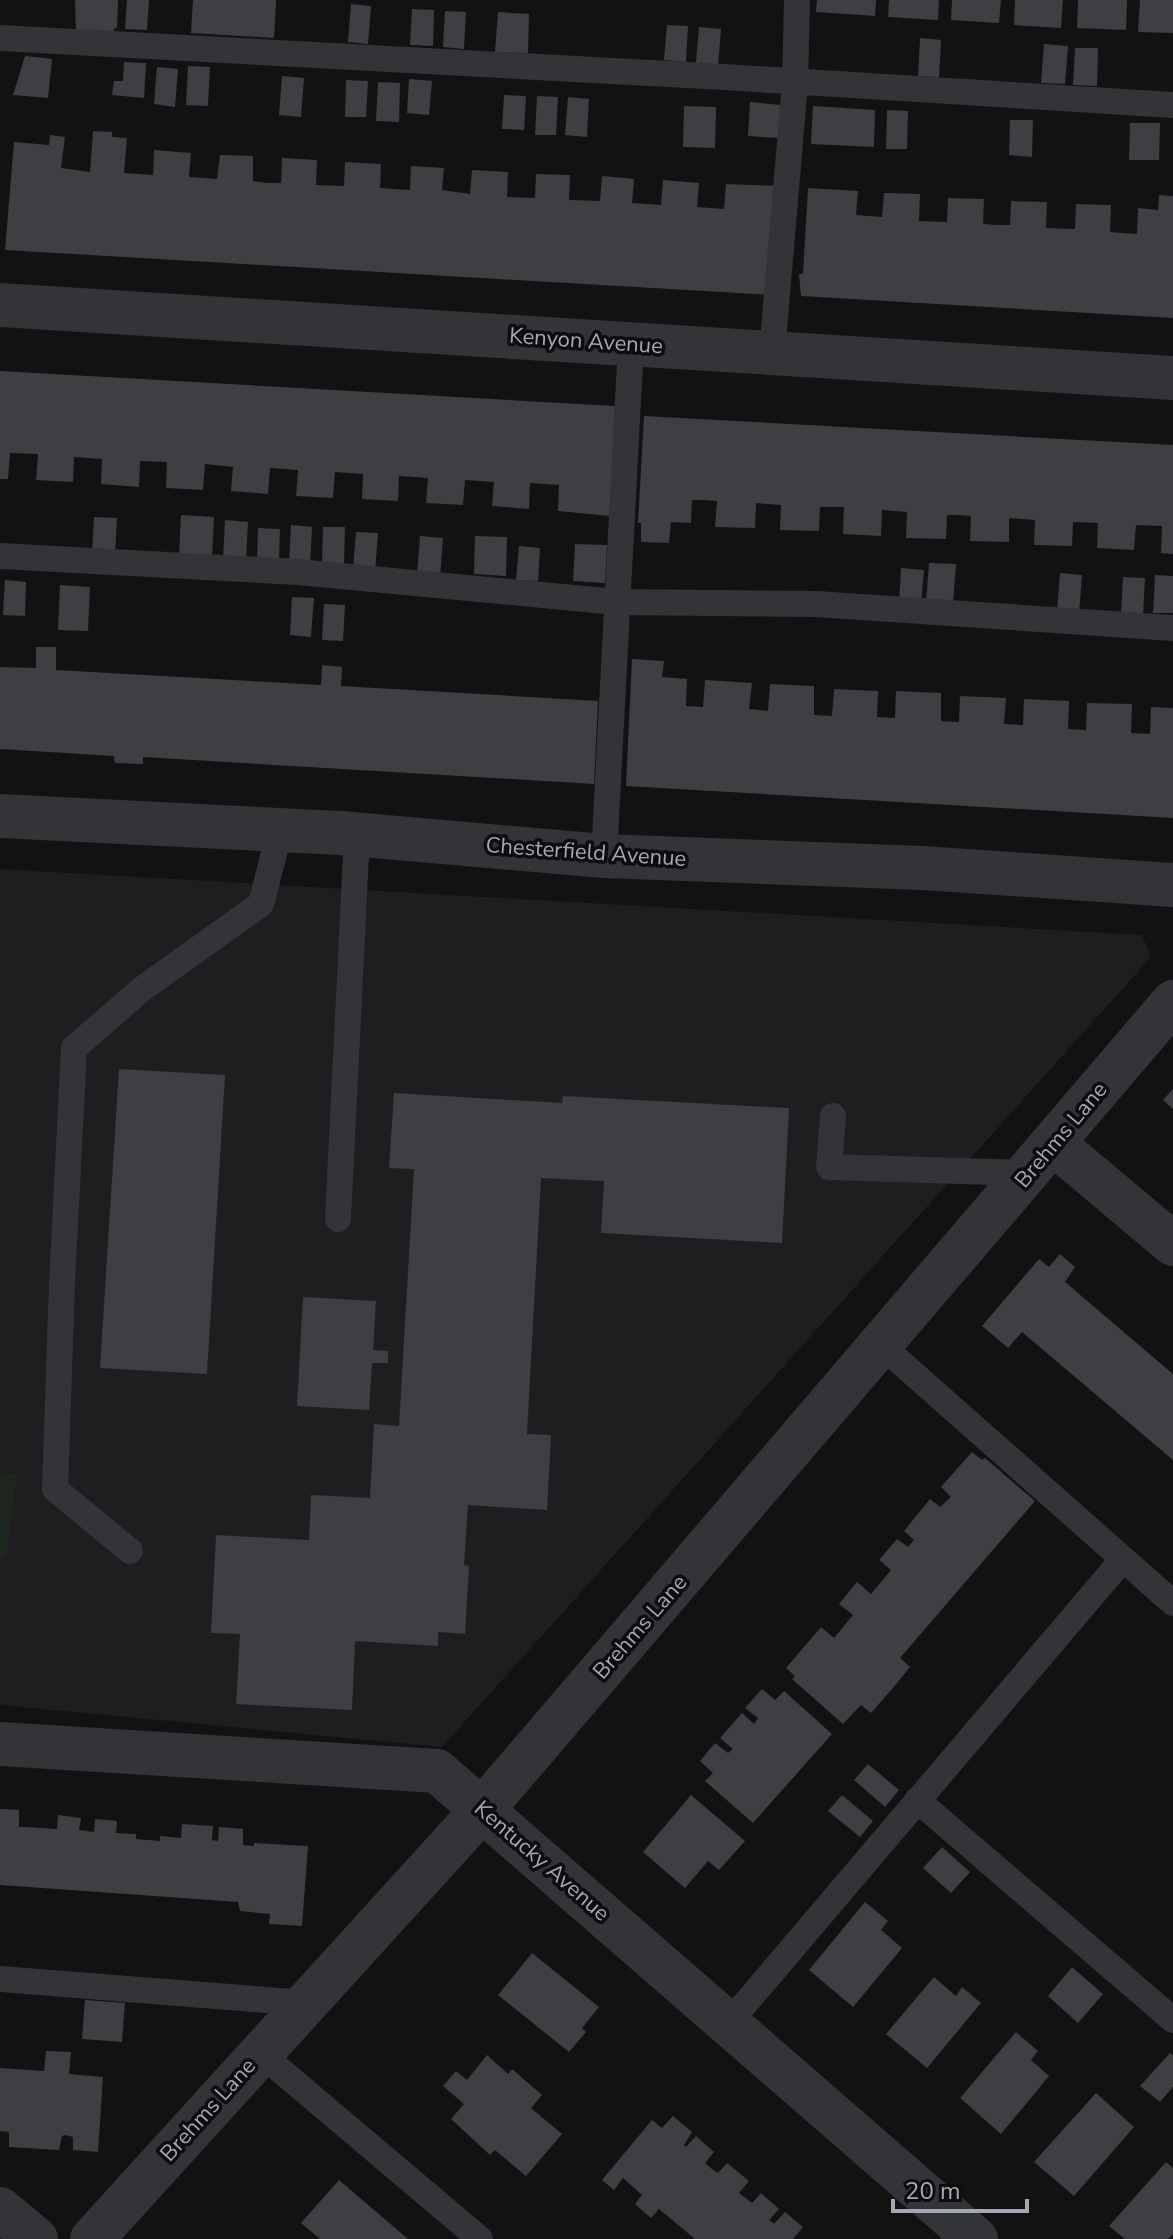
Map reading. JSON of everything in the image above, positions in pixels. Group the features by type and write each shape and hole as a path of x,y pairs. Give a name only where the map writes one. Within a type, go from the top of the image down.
{"street":[{"name":"Kenyon Avenue","path":"0,305 1173,378"},
{"name":"Chesterfield Avenue","path":"0,816 357,835 604,856 923,868 1173,885"},
{"name":"Brehms Lane","path":"92,2239 483,1809 1173,1002"},
{"path":"1042,1158 1173,1244"},
{"name":"Kentucky Avenue","path":"0,1744 437,1771 976,2239"},
{"path":"0,2209 36,2239"}],"lane":[{"path":"772,353 795,83 797,0"},
{"path":"0,38 1173,105"},
{"path":"604,856 631,344"},
{"path":"0,556 298,572 616,602 816,604 1173,628"},
{"path":"130,1551 55,1489 74,1048 142,989 261,904 280,830"},
{"path":"338,1219 357,835"},
{"path":"833,1116 829,1167 1042,1158"},
{"path":"881,1345 1173,1603"},
{"path":"727,2025 1123,1559"},
{"path":"917,1800 1173,2020"},
{"path":"0,1979 305,2003"},
{"path":"260,2053 480,2239"}],"shaded area":[{"path":"0,869 1142,935 1151,957 442,1747 0,1705"},
{"path":"0,1473 17,1474 7,1555 0,1562"}],"building":[{"path":"75,0 118,0 117,28 114,31 76,30"},
{"path":"127,0 149,0 147,30 125,29"},
{"path":"193,0 276,0 274,38 191,33"},
{"path":"817,0 876,0 875,16 816,12"},
{"path":"889,0 939,0 938,20 888,17"},
{"path":"952,0 1001,0 999,23 951,20"},
{"path":"1015,0 1063,0 1061,28 1014,25"},
{"path":"1078,0 1127,0 1126,30 1077,28"},
{"path":"1140,0 1173,0 1173,33 1138,32"},
{"path":"351,4 371,6 368,44 348,42"},
{"path":"412,9 434,10 433,46 410,45"},
{"path":"445,11 466,12 464,49 443,47"},
{"path":"498,12 529,14 528,53 495,52"},
{"path":"667,25 688,26 686,62 664,60"},
{"path":"699,27 721,29 718,65 696,63"},
{"path":"920,38 941,40 939,77 918,76"},
{"path":"1044,44 1068,46 1065,84 1041,83"},
{"path":"1075,48 1098,48 1097,86 1073,85"},
{"path":"25,56 52,59 48,98 13,95"},
{"path":"124,62 146,63 144,98 112,95 114,81 123,81"},
{"path":"188,66 210,67 208,106 186,105"},
{"path":"157,67 178,69 175,107 154,104"},
{"path":"282,76 304,78 301,117 279,115"},
{"path":"409,79 432,81 429,115 407,113"},
{"path":"346,80 368,81 366,117 345,117"},
{"path":"378,82 400,83 399,122 376,121"},
{"path":"504,95 526,96 524,130 502,129"},
{"path":"537,96 558,97 556,135 535,135"},
{"path":"568,97 589,99 587,137 565,135"},
{"path":"750,102 781,105 779,138 748,136"},
{"path":"684,106 716,107 715,148 683,147"},
{"path":"813,106 875,110 874,147 811,144"},
{"path":"887,110 908,111 907,149 886,149"},
{"path":"1010,120 1033,120 1032,157 1009,155"},
{"path":"1130,123 1160,123 1159,160 1129,160"},
{"path":"93,131 112,132 112,137 127,138 124,173 153,175 154,150 191,153 189,177 217,179 220,155 253,156 253,181 267,183 281,183 282,158 317,160 316,185 344,186 345,162 381,164 380,188 410,190 411,166 444,168 442,190 470,194 472,170 508,172 507,197 535,198 536,174 570,175 569,200 600,201 602,176 634,179 632,203 661,205 663,180 699,183 697,207 724,209 726,184 779,186 772,295 5,250 14,142 49,145 50,135 65,137 61,168 90,172"},
{"path":"808,188 858,191 856,215 882,217 884,193 920,194 919,221 947,222 948,198 984,199 983,224 997,225 1010,225 1011,201 1047,202 1046,228 1075,229 1076,204 1111,205 1110,232 1137,234 1138,208 1158,210 1159,195 1173,196 1173,318 801,296 799,274 803,274"},
{"path":"0,371 615,406 610,516 558,511 559,485 530,483 529,509 492,506 494,482 465,480 463,505 426,503 428,478 399,476 398,501 362,499 363,474 335,472 333,498 296,496 298,470 270,468 268,494 231,491 233,467 205,464 203,490 166,488 167,462 140,461 139,487 101,484 102,459 74,457 73,482 36,480 38,454 10,453 8,479 0,479"},
{"path":"644,416 1173,445 1173,554 1161,553 1162,526 1136,525 1134,550 1097,548 1098,523 1073,522 1072,546 1034,545 1035,520 1009,518 1009,542 970,541 971,516 958,515 947,515 946,539 906,538 907,512 882,510 881,536 843,534 844,507 820,507 819,531 780,530 781,505 756,503 755,528 715,527 717,501 705,500 692,500 691,523 671,522 669,543 641,542 641,523 638,523"},
{"path":"181,515 214,517 212,558 179,556"},
{"path":"94,517 117,518 115,553 92,552"},
{"path":"225,520 248,522 246,561 223,560"},
{"path":"291,525 312,527 310,565 289,563"},
{"path":"323,527 345,527 344,565 322,565"},
{"path":"258,528 280,529 279,563 257,562"},
{"path":"356,532 378,533 375,572 353,570"},
{"path":"420,536 443,538 440,577 417,575"},
{"path":"475,536 507,537 506,576 474,574"},
{"path":"575,544 607,545 605,583 573,581"},
{"path":"519,546 540,548 538,581 516,580"},
{"path":"929,563 956,564 953,604 926,603"},
{"path":"901,568 924,570 921,604 899,602"},
{"path":"1060,573 1082,575 1079,613 1057,611"},
{"path":"1155,575 1173,576 1173,613 1153,613"},
{"path":"1123,577 1145,578 1143,616 1121,615"},
{"path":"5,580 26,582 25,616 3,615"},
{"path":"60,585 90,587 88,631 58,630"},
{"path":"292,597 314,598 311,637 290,635"},
{"path":"324,604 345,605 343,641 322,640"},
{"path":"36,647 56,647 56,670 321,685 322,665 342,667 341,686 598,701 594,784 143,757 143,764 115,763 114,756 0,749 0,667 36,668"},
{"path":"632,659 664,661 662,677 687,679 686,706 703,707 705,680 752,683 749,709 768,711 770,684 814,686 814,715 832,716 834,689 878,691 877,717 895,718 896,691 941,693 941,721 959,722 960,696 1006,698 1004,724 1023,725 1024,699 1069,701 1068,729 1086,730 1087,703 1132,704 1131,733 1150,734 1151,707 1173,708 1173,818 626,786"},
{"path":"119,1069 225,1075 207,1374 100,1368"},
{"path":"1173,1089 1173,1109 1163,1100"},
{"path":"394,1093 562,1103 563,1096 789,1108 782,1243 601,1233 604,1181 541,1178 527,1434 551,1435 547,1510 468,1505 464,1565 469,1566 465,1634 438,1632 438,1646 355,1641 352,1710 236,1704 240,1634 211,1633 216,1535 309,1540 311,1495 370,1498 374,1424 399,1426 414,1169 389,1168"},
{"path":"1060,1254 1075,1267 1065,1282 1173,1374 1173,1460 1022,1332 1008,1348 982,1326 1039,1259 1049,1267"},
{"path":"303,1297 376,1301 373,1350 388,1351 388,1363 372,1363 369,1410 297,1406"},
{"path":"972,1452 982,1460 985,1458 1035,1501 900,1658 910,1667 892,1689 871,1713 861,1705 843,1724 792,1679 795,1676 786,1668 821,1627 834,1638 853,1615 839,1604 857,1582 871,1594 891,1570 879,1560 897,1539 908,1547 914,1540 904,1531 930,1499 940,1507 951,1497 941,1487"},
{"path":"762,1689 775,1700 784,1691 832,1734 753,1823 705,1781 713,1773 700,1761 715,1743 728,1753 733,1749 720,1738 742,1713 754,1724 758,1718 745,1708"},
{"path":"868,1764 899,1790 885,1807 854,1780"},
{"path":"691,1795 745,1841 719,1870 708,1861 685,1888 643,1852"},
{"path":"842,1795 873,1821 860,1837 828,1811"},
{"path":"0,1809 19,1810 19,1827 57,1829 58,1815 81,1818 79,1830 94,1832 95,1819 117,1821 116,1833 136,1834 136,1839 160,1841 160,1836 181,1838 182,1824 213,1826 212,1840 218,1841 219,1827 243,1829 243,1845 308,1846 302,1926 269,1924 270,1914 240,1911 238,1902 0,1885"},
{"path":"942,1847 970,1872 951,1893 923,1868"},
{"path":"865,1902 888,1921 881,1930 902,1948 853,2007 809,1970"},
{"path":"532,1953 599,2007 582,2028 586,2032 569,2052 498,1995"},
{"path":"1072,1967 1103,1994 1078,2023 1048,1996"},
{"path":"934,1977 956,1996 962,1987 981,2003 927,2068 886,2034"},
{"path":"85,2000 125,2003 122,2042 82,2039"},
{"path":"1016,2032 1038,2051 1031,2060 1049,2076 1001,2134 960,2098"},
{"path":"46,2051 71,2052 69,2074 103,2077 98,2152 73,2150 73,2137 65,2135 62,2136 59,2150 9,2147 9,2132 0,2131 0,2068 44,2071"},
{"path":"1170,2053 1173,2055 1173,2087 1160,2102 1140,2086"},
{"path":"487,2055 508,2074 512,2069 542,2095 531,2108 562,2134 526,2176 495,2150 490,2155 451,2119 464,2104 443,2086 456,2071 467,2080"},
{"path":"1096,2093 1134,2127 1074,2196 1034,2162"},
{"path":"673,2116 692,2132 684,2145 686,2147 696,2136 714,2152 705,2163 713,2170 718,2173 727,2163 749,2181 739,2193 752,2203 761,2193 779,2209 769,2220 774,2224 785,2212 803,2227 793,2239 695,2239 659,2209 651,2218 635,2204 642,2195 623,2178 614,2190 602,2180 652,2120 662,2128"},
{"path":"1166,2162 1173,2168 1173,2234 1168,2239 1125,2239 1109,2226"},
{"path":"339,2180 408,2239 320,2239 301,2223"}]}
